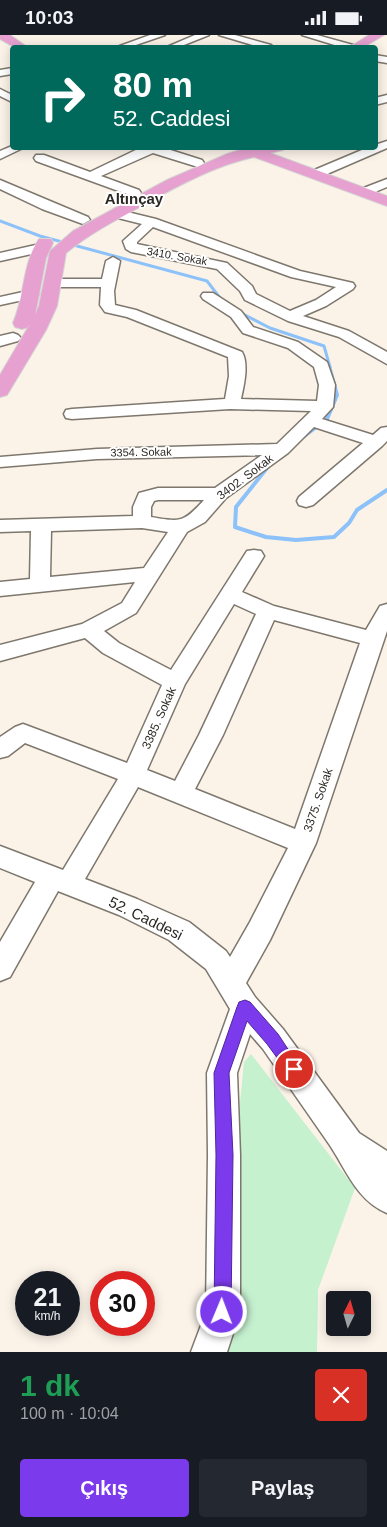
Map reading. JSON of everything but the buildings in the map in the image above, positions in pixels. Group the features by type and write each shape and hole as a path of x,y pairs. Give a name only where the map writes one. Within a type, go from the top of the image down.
{"main road":[{"path":"360,45 378,35"},
{"path":"3,38 17,45"},
{"path":"371,45 387,38"},
{"path":"0,358 6,340 25,318 45,249 75,228 135,193 225,150"},
{"path":"75,228 115,213 172,183 245,150"},
{"path":"250,150 387,201"},
{"path":"286,150 295,159 316,173"},
{"path":"0,391 37,330 48,306 56,255 45,249"}],"street":[{"path":"128,45 160,35"},
{"path":"177,45 204,35"},
{"path":"307,35 343,45"},
{"path":"214,42 227,36 261,45"},
{"path":"0,92 10,103"},
{"path":"0,155 12,150"},
{"path":"88,177 145,150"},
{"path":"156,150 198,163"},
{"path":"316,173 374,150"},
{"path":"40,158 135,193"},
{"path":"365,192 387,183"},
{"path":"0,184 47,206 75,228"},
{"path":"115,213 151,223 296,274 348,286 321,303 290,316"},
{"name":"3410. Sokak","path":"151,223 131,238 129,244 131,246 136,249 222,266 247,289 250,297 290,316 344,334 387,359"},
{"path":"204,261 222,247"},
{"path":"2,257 45,249"},
{"path":"113,261 106,305 110,309 131,313 236,355 236,376 232,404"},
{"path":"53,283 108,283"},
{"path":"0,301 32,294"},
{"path":"208,296 236,314 248,330"},
{"path":"196,338 248,330 294,345 321,365 327,385 318,417"},
{"path":"72,414 287,402 359,436 381,437"},
{"name":"3402. Sokak","path":"0,653 89,630 129,608 180,528 198,518 219,494 282,449 318,417"},
{"path":"306,501 381,437"},
{"name":"3354. Sokak","path":"0,462 97,453 282,449"},
{"path":"142,522 142,507 146,497 158,494 219,494"},
{"path":"0,526 142,522 180,528"},
{"path":"40,586 41,526"},
{"name":"3385. Sokak","path":"0,968 134,775 175,682 254,555"},
{"path":"0,589 150,574"},
{"path":"229,594 268,611 372,639"},
{"path":"180,795 211,735 268,611"},
{"name":"3375. Sokak","path":"209,1352 222,1312 224,1155 222,1073 238,994 260,931 303,843 372,639 387,611"},
{"path":"89,630 111,648 175,682"},
{"path":"0,749 23,733 303,843"},
{"name":"52. Caddesi","path":"0,857 128,907 180,931 216,959 238,994 273,1039 347,1143 363,1172 387,1197"},
{"name":"52. Caddesi","path":"347,1143 387,1171"}],"green space":[{"path":"251,1054 355,1188 318,1290 317,1352 204,1352 221,1296 244,1062"}],"waterway":[{"path":"0,221 40,236 207,281 220,298"},
{"path":"239,312 270,328 324,346 330,367"},
{"path":"303,437 327,419 337,395 329,366"},
{"path":"271,463 236,507 235,527 266,537 296,540 334,537 349,523 357,510 387,490"}],"district":[{"name":"Altınçay","path":"134,198"}],"route":[{"path":"222,1312 224,1155 222,1073 245,1007 273,1039 294,1069"}]}
